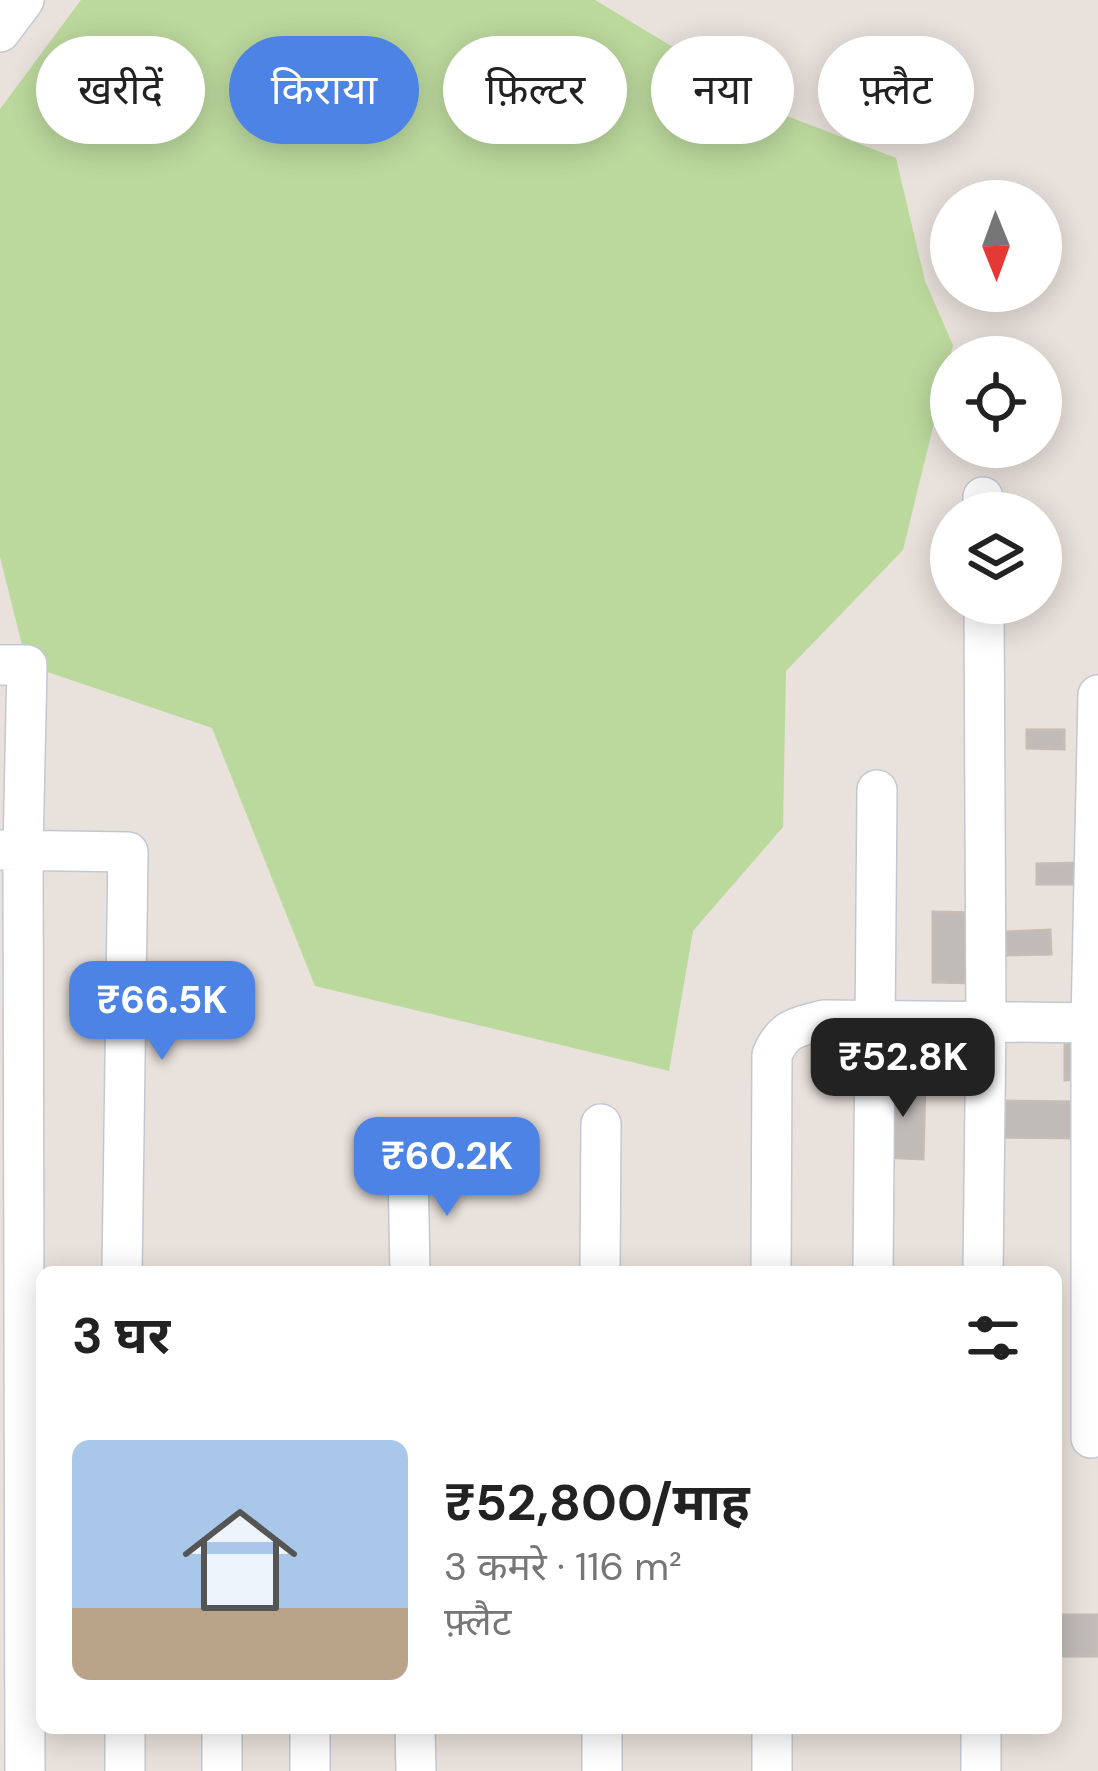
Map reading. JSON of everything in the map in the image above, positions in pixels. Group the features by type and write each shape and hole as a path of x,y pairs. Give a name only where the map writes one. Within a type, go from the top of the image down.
{"street":[{"path":"0,32 24,0"},
{"path":"983,1266 984,624"},
{"path":"0,665 27,665 12,851 25,1771"},
{"path":"1082,1438 1095,1023 1098,695"},
{"path":"873,1266 877,790"},
{"path":"12,851 128,852 122,1266"},
{"path":"771,1266 772,1055 778,1039 796,1027 824,1020 1095,1023"},
{"path":"600,1266 601,1124"},
{"path":"408,1167 410,1266"},
{"path":"125,1734 125,1771"},
{"path":"222,1734 222,1771"},
{"path":"310,1734 310,1771"},
{"path":"416,1734 416,1771"},
{"path":"602,1734 602,1771"},
{"path":"772,1734 772,1771"},
{"path":"981,1734 981,1771"}],"green space":[{"path":"81,0 595,0 655,36 651,144 794,144 794,119 818,128 818,144 860,144 896,158 930,292 930,312 939,312 949,336 930,336 930,439 903,550 786,671 783,827 693,931 669,1071 315,986 212,728 27,665 0,557 0,109 36,61 36,144 205,144 205,36 54,36"}],"building":[{"path":"1027,730 1064,730 1064,749 1027,748"},
{"path":"1081,863 1082,884 1037,884 1037,864"},
{"path":"933,912 979,913 978,983 933,982"},
{"path":"1050,930 1051,954 1007,955 1006,932"},
{"path":"925,1027 969,1028 969,1074 925,1074"},
{"path":"1080,1043 1081,1079 1065,1080 1065,1044"},
{"path":"883,1081 925,1083 923,1159 880,1157"},
{"path":"990,1101 1079,1102 1079,1138 990,1137"},
{"path":"1062,1615 1098,1615 1098,1656 1062,1656"}]}
